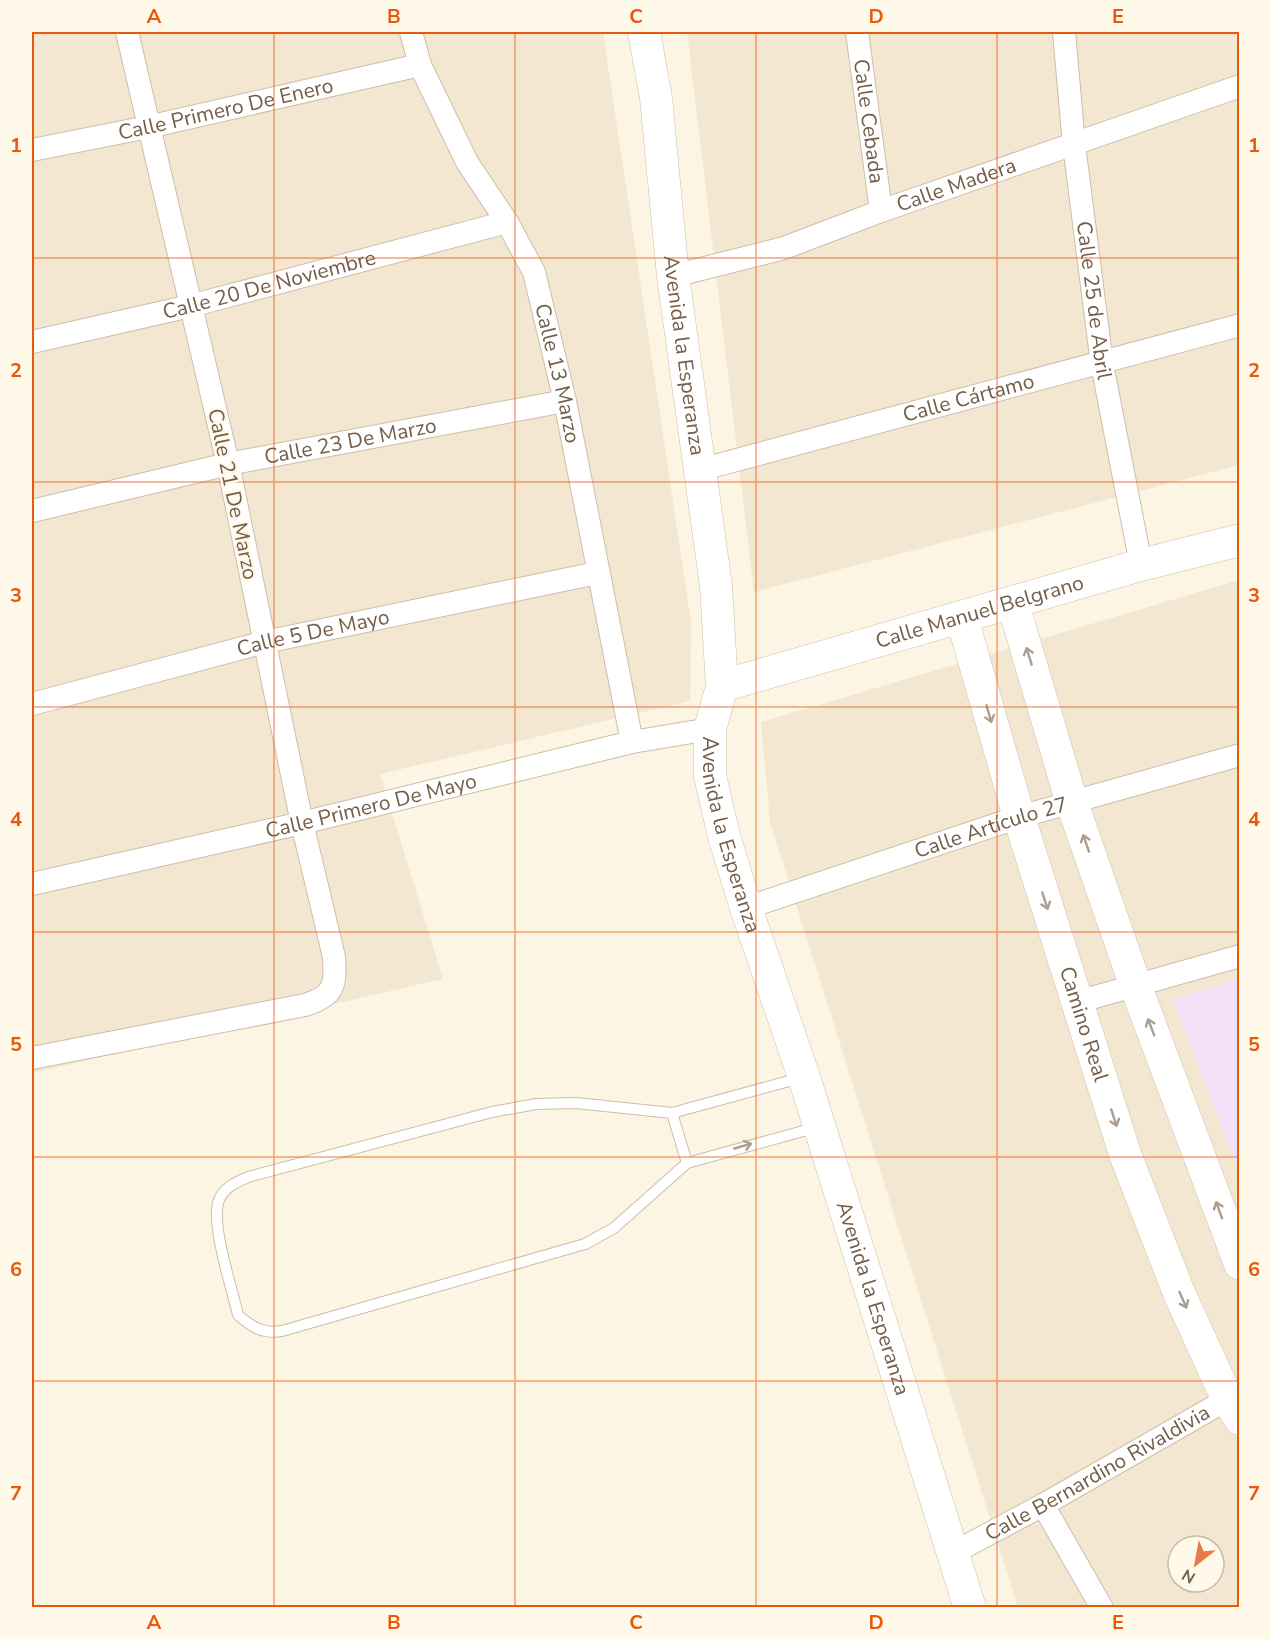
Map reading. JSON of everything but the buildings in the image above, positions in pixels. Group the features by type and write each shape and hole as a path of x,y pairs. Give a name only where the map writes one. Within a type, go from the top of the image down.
{"street":[{"name":"Calle 21 De Marzo","path":"32,1058 322,1000 332,990 336,979 334,957 302,823 228,464 147,127 127,32"},
{"name":"Calle 13 Marzo","path":"411,32 420,65 467,162 507,222 534,272 565,401 632,742"},
{"name":"Avenida la Esperanza","path":"644,32 656,98 674,276 716,586 722,686 710,729 710,776 724,836 746,908 804,1077 970,1608"},
{"name":"Calle Cebada","path":"856,32 881,211"},
{"name":"Calle 25 de Abril","path":"1064,32 1074,146 1102,364 1141,566"},
{"name":"Calle Primero De Enero","path":"32,150 147,127 420,65"},
{"name":"Calle Madera","path":"674,276 784,248 881,211 1074,146 1239,86"},
{"name":"Calle 20 De Noviembre","path":"32,342 190,306 507,222"},
{"name":"Calle Cártamo","path":"699,470 1239,326"},
{"name":"Calle 23 De Marzo","path":"32,511 228,464 565,401"},
{"name":"Calle Manuel Belgrano","path":"722,686 1141,566 1238,542"},
{"name":"Calle 5 De Mayo","path":"32,704 265,642 597,573"},
{"path":"1013,603 1072,803 1136,987 1239,1264"},
{"name":"Camino Real","path":"962,618 1019,817 1077,1002 1152,1227 1235,1403"},
{"name":"Calle Primero De Mayo","path":"32,884 302,823 632,742 710,729"},
{"name":"Calle Artículo 27","path":"746,908 1019,817 1239,755"},
{"path":"1077,1002 1239,956"},
{"name":"Calle Bernardino Rivaldivia","path":"953,1553 1235,1403"},
{"path":"1043,1505 1102,1608"}],"lane":[{"path":"804,1077 672,1113 617,1105 536,1104 481,1115 248,1177 232,1184 220,1197 215,1215 238,1315 250,1326 267,1333 282,1331 585,1245 614,1228 687,1162 819,1126"},
{"path":"672,1113 687,1162"}],"shaded area":[{"path":"32,32 603,32 691,622 690,701 380,774 443,979 32,1073"},
{"path":"687,32 1239,32 1239,465 754,592"},
{"path":"1239,580 1239,1607 1018,1607 770,822 761,722"},
{"path":"1240,978 1239,1171 1173,1000"}]}
